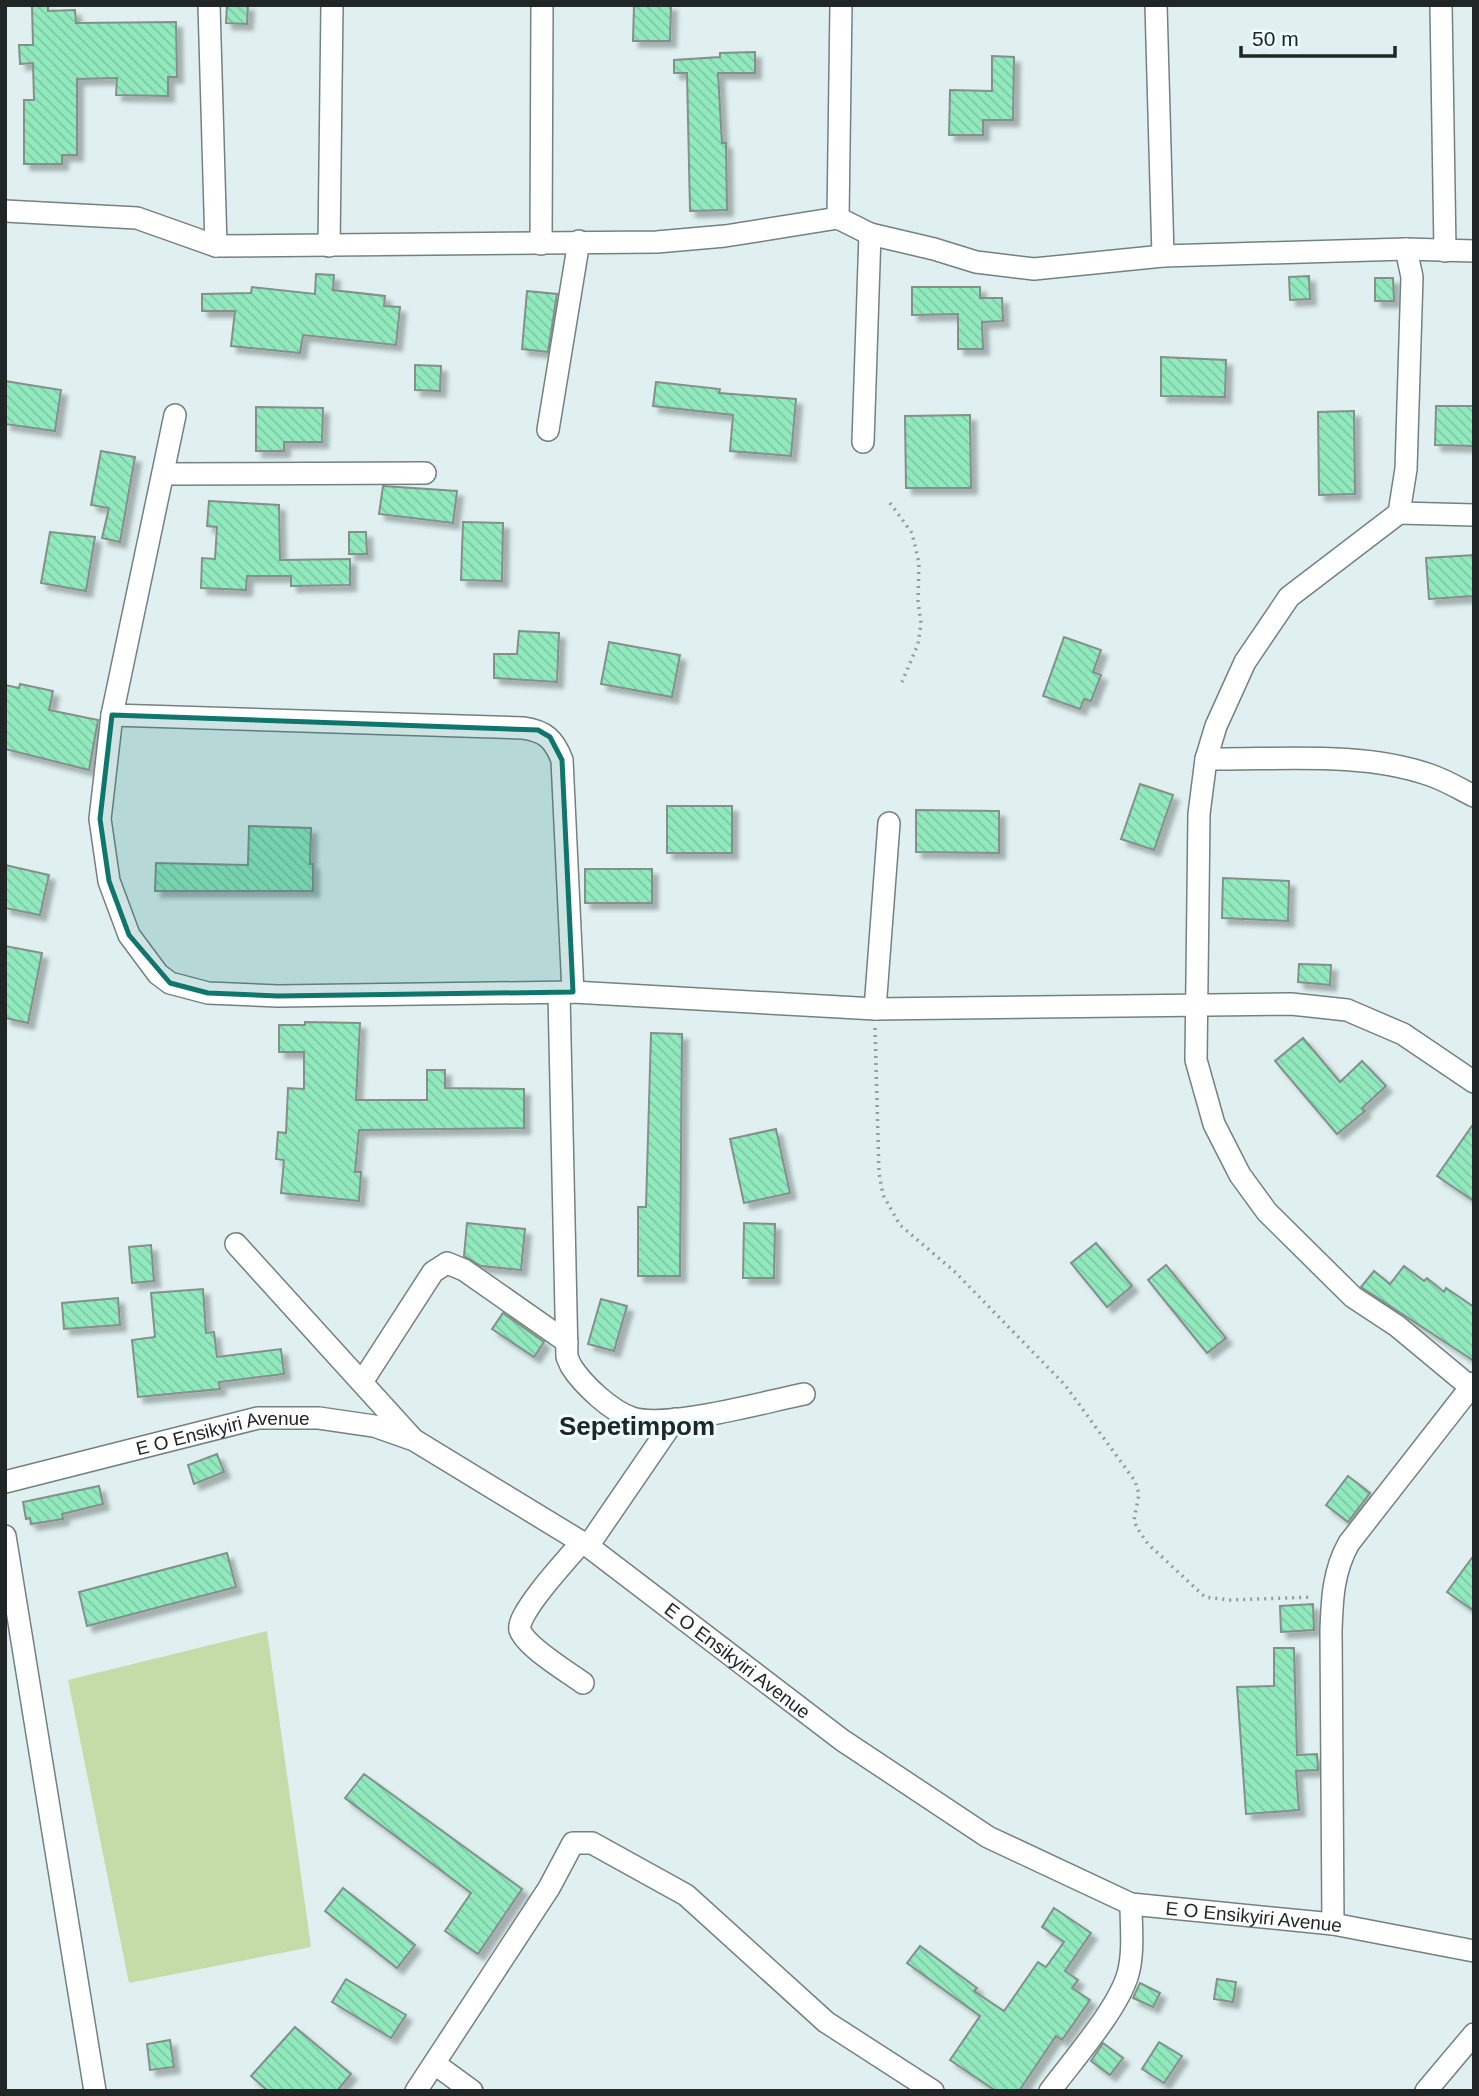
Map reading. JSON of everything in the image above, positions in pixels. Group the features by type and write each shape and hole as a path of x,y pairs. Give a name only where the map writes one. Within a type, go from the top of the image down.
{"street":[{"path":"209,5 216,247"},
{"path":"329,246 332,5"},
{"path":"541,244 542,5"},
{"path":"838,218 841,5"},
{"path":"1156,5 1163,256"},
{"path":"1441,5 1445,251"},
{"path":"5,211 137,218 216,247 657,242 711,237 838,218 870,234 976,262 1034,269 1163,256 1406,248 1474,251"},
{"path":"863,442 870,234"},
{"path":"548,430 579,241"},
{"path":"1399,513 1406,470 1412,278 1406,248"},
{"path":"175,415 165,474 112,715 100,819 109,881 129,935 158,974 170,983 208,993 278,996 566,993 875,1009 1195,1003 1292,1004 1347,1010 1404,1034 1474,1082"},
{"path":"165,474 425,473"},
{"path":"1333,1924 1332,1597 1339,1560 1349,1543 1473,1387 1397,1326 1353,1297 1267,1212 1240,1175 1214,1124 1202,1090 1196,1060 1199,814 1206,759 1216,726 1245,663 1289,597 1399,513 1474,515"},
{"path":"112,715 523,727 538,730 550,737 562,760 567,1357 576,1374 618,1411 649,1421 675,1419 804,1394"},
{"path":"1206,759 1339,760 1399,767 1431,775 1474,796"},
{"path":"875,1009 889,823"},
{"path":"236,1244 414,1440"},
{"path":"362,1382 432,1272 447,1263 464,1270 567,1342"},
{"name":"E O Ensikyiri Avenue","path":"5,1482 258,1418 319,1418 374,1426 414,1440 585,1544 842,1740 988,1837 1131,1904 1333,1924 1474,1951"},
{"path":"583,1683 528,1641 520,1630 520,1620 585,1544 675,1419"},
{"path":"5,1536 95,2091"},
{"path":"416,2091 549,1888 564,1855 573,1843 581,1842 592,1843 686,1895 826,2022 933,2091"},
{"path":"1050,2091 1119,1997 1128,1974 1131,1954 1131,1904"},
{"path":"1426,2091 1474,2035"},
{"path":"435,2064 472,2091"}],"path":[{"path":"890,503 912,533 919,563 919,644 902,682"},
{"path":"875,1009 879,1173 883,1195 891,1211 900,1225 955,1272 1065,1385 1135,1481 1139,1494 1134,1520 1147,1544 1199,1591 1216,1600 1332,1597"}],"highlighted area":[{"path":"112,715 538,730 550,737 562,760 573,992 278,996 208,993 170,983 129,935 109,881 100,819"}],"green space":[{"path":"267,1631 311,1947 129,1983 68,1680"}],"building":[{"path":"48,5 48,11 75,10 76,23 176,22 177,77 168,77 168,96 116,95 117,78 77,79 77,155 62,155 62,164 24,164 24,100 34,100 33,63 20,64 19,45 33,45 32,6"},
{"path":"227,5 248,5 247,24 226,23"},
{"path":"634,5 671,5 670,41 633,41"},
{"path":"755,52 755,73 718,73 722,143 726,143 727,210 690,211 687,73 674,73 674,60 720,57 720,53"},
{"path":"992,56 1014,57 1013,120 983,120 983,135 949,135 950,90 992,91"},
{"path":"316,274 334,275 333,290 385,296 384,306 400,307 396,345 303,335 300,353 231,346 235,311 202,311 202,294 251,293 252,287 315,294"},
{"path":"1309,276 1310,299 1290,300 1289,277"},
{"path":"1375,278 1393,278 1394,301 1375,301"},
{"path":"912,287 980,287 980,298 1002,298 1003,321 982,322 983,349 958,349 958,314 912,315"},
{"path":"527,291 557,294 548,352 522,349"},
{"path":"1161,357 1226,360 1225,397 1161,396"},
{"path":"415,365 441,366 440,391 415,390"},
{"path":"5,381 61,390 55,431 5,424"},
{"path":"656,382 720,389 719,393 796,399 791,456 730,451 733,415 653,406"},
{"path":"1436,406 1474,406 1474,446 1435,445"},
{"path":"256,407 323,408 322,442 284,442 284,451 256,451"},
{"path":"1354,411 1355,494 1319,495 1318,412"},
{"path":"970,415 971,488 906,488 905,416"},
{"path":"101,451 135,457 120,542 102,538 109,508 91,505"},
{"path":"383,486 457,491 453,523 379,514"},
{"path":"209,501 279,505 280,560 350,559 350,585 291,586 291,576 247,576 246,590 201,588 202,558 215,559 217,527 207,526"},
{"path":"463,522 503,523 502,581 461,580"},
{"path":"50,532 95,537 86,591 41,583"},
{"path":"349,532 366,532 367,554 349,554"},
{"path":"1474,555 1474,596 1429,599 1426,558"},
{"path":"519,631 559,633 557,682 494,678 494,654 517,654"},
{"path":"1064,637 1101,650 1093,672 1101,675 1091,701 1084,699 1080,709 1043,696"},
{"path":"609,642 680,655 672,697 601,684"},
{"path":"20,684 53,691 49,710 98,720 89,770 5,749 5,685 19,688"},
{"path":"1140,784 1173,795 1154,850 1121,839"},
{"path":"667,806 732,806 732,853 667,853"},
{"path":"916,810 999,811 999,853 916,852"},
{"path":"249,826 311,828 310,864 313,864 313,891 155,891 156,863 248,865"},
{"path":"5,865 49,875 40,915 5,908"},
{"path":"585,869 652,869 652,903 585,903"},
{"path":"1223,878 1289,881 1288,921 1222,918"},
{"path":"5,946 42,953 28,1023 5,1018"},
{"path":"1299,964 1331,965 1330,985 1298,982"},
{"path":"305,1022 360,1023 356,1100 427,1100 427,1070 445,1070 445,1088 524,1089 524,1128 359,1130 355,1172 361,1172 359,1201 281,1193 284,1160 276,1159 278,1132 286,1133 288,1088 304,1089 304,1052 279,1052 279,1025 305,1025"},
{"path":"651,1033 682,1034 680,1276 638,1276 638,1207 646,1207"},
{"path":"1303,1038 1340,1082 1362,1061 1386,1086 1362,1108 1365,1111 1337,1134 1275,1061"},
{"path":"1474,1123 1474,1201 1437,1176"},
{"path":"776,1129 790,1193 744,1203 730,1139"},
{"path":"467,1223 525,1229 521,1270 481,1266 464,1256"},
{"path":"744,1223 775,1224 774,1278 743,1278"},
{"path":"1096,1243 1132,1286 1107,1307 1071,1263"},
{"path":"151,1245 154,1281 132,1283 129,1247"},
{"path":"1166,1265 1226,1338 1207,1353 1148,1280"},
{"path":"1404,1266 1424,1281 1427,1278 1444,1292 1446,1288 1474,1307 1474,1361 1361,1287 1374,1271 1390,1284"},
{"path":"203,1289 206,1333 214,1332 217,1357 281,1349 284,1374 219,1382 220,1389 138,1397 132,1340 155,1337 151,1293"},
{"path":"118,1298 120,1325 64,1329 62,1303"},
{"path":"601,1299 627,1306 614,1351 588,1344"},
{"path":"503,1313 544,1342 534,1357 492,1329"},
{"path":"217,1454 224,1472 194,1484 188,1465"},
{"path":"1348,1476 1370,1493 1348,1522 1326,1505"},
{"path":"99,1486 103,1504 62,1514 63,1519 31,1524 30,1518 26,1519 23,1502"},
{"path":"227,1553 236,1587 87,1626 79,1592"},
{"path":"1474,1555 1474,1611 1447,1592"},
{"path":"1313,1604 1314,1630 1281,1632 1280,1606"},
{"path":"1274,1648 1294,1648 1297,1755 1317,1754 1318,1770 1296,1771 1299,1810 1246,1814 1237,1687 1274,1686"},
{"path":"364,1774 522,1889 478,1954 445,1931 471,1893 345,1798"},
{"path":"343,1888 415,1945 397,1968 325,1911"},
{"path":"1054,1908 1091,1933 1065,1971 1078,1980 1072,1988 1090,2000 1062,2040 1056,2036 1019,2091 996,2091 950,2060 980,2016 907,1963 920,1946 977,1988 974,1991 1004,2011 1038,1962 1046,1967 1064,1942 1042,1927"},
{"path":"346,1979 406,2015 391,2038 332,2002"},
{"path":"1217,1979 1236,1982 1233,2002 1214,1999"},
{"path":"1140,1983 1160,1993 1153,2007 1133,1998"},
{"path":"295,2027 351,2074 337,2091 268,2091 251,2076"},
{"path":"170,2040 174,2067 150,2070 147,2044"},
{"path":"1159,2042 1182,2056 1164,2083 1142,2069"},
{"path":"1103,2043 1123,2058 1110,2075 1091,2061"}],"district":[{"name":"Sepetimpom","path":"637,1426"}]}
